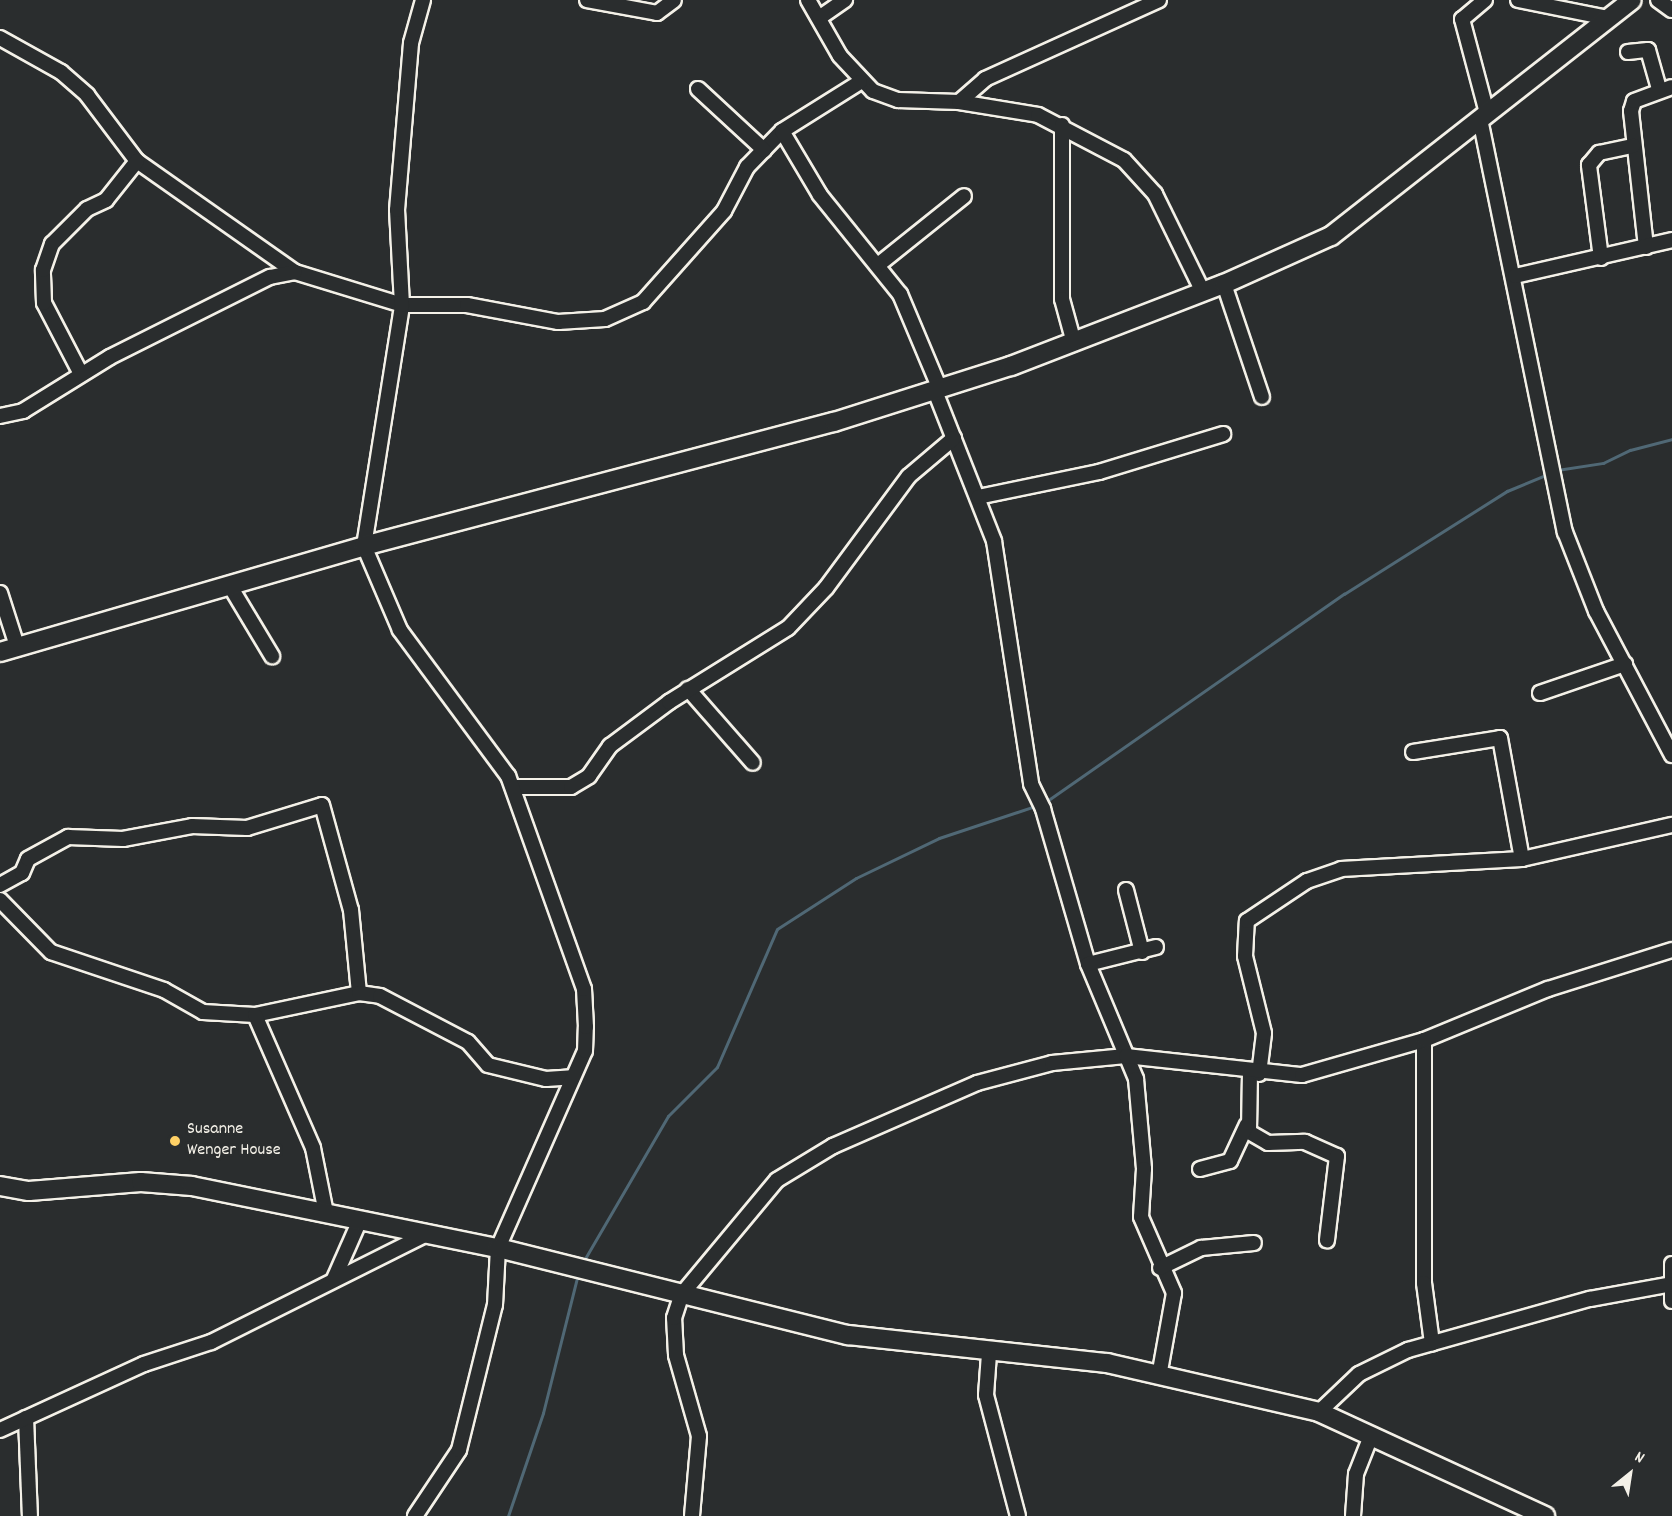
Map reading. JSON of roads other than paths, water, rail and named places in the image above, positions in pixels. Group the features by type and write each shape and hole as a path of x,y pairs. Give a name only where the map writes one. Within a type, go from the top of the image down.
{"main road":[{"path":"9,649 364,546 938,390 1074,343 1224,285 1331,236 1632,0"},
{"path":"0,1186 29,1191 151,1183 326,1213 498,1248 566,1269 595,1273 848,1335 989,1354 1057,1356 1160,1376 1319,1412 1371,1436 1515,1511 1545,1516"}],"street":[{"path":"415,1516 459,1450 495,1305 498,1248 585,1051 584,989 513,787 400,630 364,546 402,305 397,210 411,44 423,0"},
{"path":"587,0 657,13 674,0"},
{"path":"808,0 860,82 898,100 959,102 1038,115 1107,148 1142,178 1166,214 1203,292"},
{"path":"819,18 845,0"},
{"path":"1485,0 1462,18 1484,116 1553,484 1579,572 1672,755"},
{"path":"1518,0 1545,3 1607,18"},
{"path":"1658,0 1672,10"},
{"path":"959,102 985,79 1155,3"},
{"path":"0,38 70,80 137,161 295,272 402,305 467,305 558,322 586,322 621,313 660,287 724,211 733,188 782,131 860,82"},
{"path":"1628,52 1648,50 1665,88 1634,101 1633,146 1646,247"},
{"path":"698,89 764,150"},
{"path":"1062,125 1062,299 1074,343"},
{"path":"782,131 820,195 900,294 994,541 1031,784 1043,809 1088,964 1137,1079 1142,1137 1141,1217 1161,1268 1174,1293 1160,1376"},
{"path":"1601,258 1589,165 1599,153 1633,146"},
{"path":"81,374 44,303 43,270 52,244 87,209 106,200 137,161"},
{"path":"878,265 964,196"},
{"path":"1515,276 1672,240"},
{"path":"0,416 23,411 81,374 270,277 295,272"},
{"path":"1224,285 1263,397"},
{"path":"978,497 1099,472 1223,434"},
{"path":"513,787 571,787 589,776 610,746 688,689 762,647 795,621 909,476 954,438"},
{"path":"230,586 272,656"},
{"path":"0,593 9,649"},
{"path":"1540,693 1625,664"},
{"path":"688,689 753,763"},
{"path":"1413,752 1500,738 1522,859"},
{"path":"0,885 22,873 28,859 68,837 123,838 192,826 247,828 322,805 351,910 359,993"},
{"path":"1200,1169 1230,1161 1246,1125 1254,1074 1264,1032 1245,956 1251,918 1307,881 1341,869 1522,859 1672,825"},
{"path":"1126,890 1142,952"},
{"path":"0,900 36,940 66,959 164,990 203,1012 255,1015 359,993 380,996 435,1022 468,1042 488,1065 546,1079 572,1077"},
{"path":"1088,964 1156,947"},
{"path":"692,1516 699,1436 676,1355 674,1318 682,1294 777,1180 833,1146 977,1083 1052,1063 1126,1056 1254,1074 1302,1075 1424,1040 1548,989 1672,950"},
{"path":"255,1015 313,1148 326,1213"},
{"path":"1424,1040 1424,1283 1432,1343"},
{"path":"1246,1125 1268,1143 1305,1142 1337,1156 1327,1239"},
{"path":"334,1279 360,1220"},
{"path":"0,1430 144,1365 211,1342 427,1234"},
{"path":"1161,1268 1201,1248 1254,1243"},
{"path":"1672,1264 1670,1284 1672,1301"},
{"path":"1319,1412 1359,1374 1432,1343 1590,1299 1670,1284"},
{"path":"989,1354 986,1395 1018,1516"},
{"path":"26,1418 30,1516"},
{"path":"1353,1516 1356,1474 1371,1436"}],"waterway":[{"path":"1557,470 1603,463 1630,450 1672,439"},
{"path":"1044,803 1344,594 1507,491 1548,474"},
{"path":"583,1262 668,1116 717,1067 777,929 856,878 939,838 1038,805"},
{"path":"508,1516 543,1413 578,1274"}],"place":[{"name":"Susanne Wenger House","path":"175,1141"}]}
